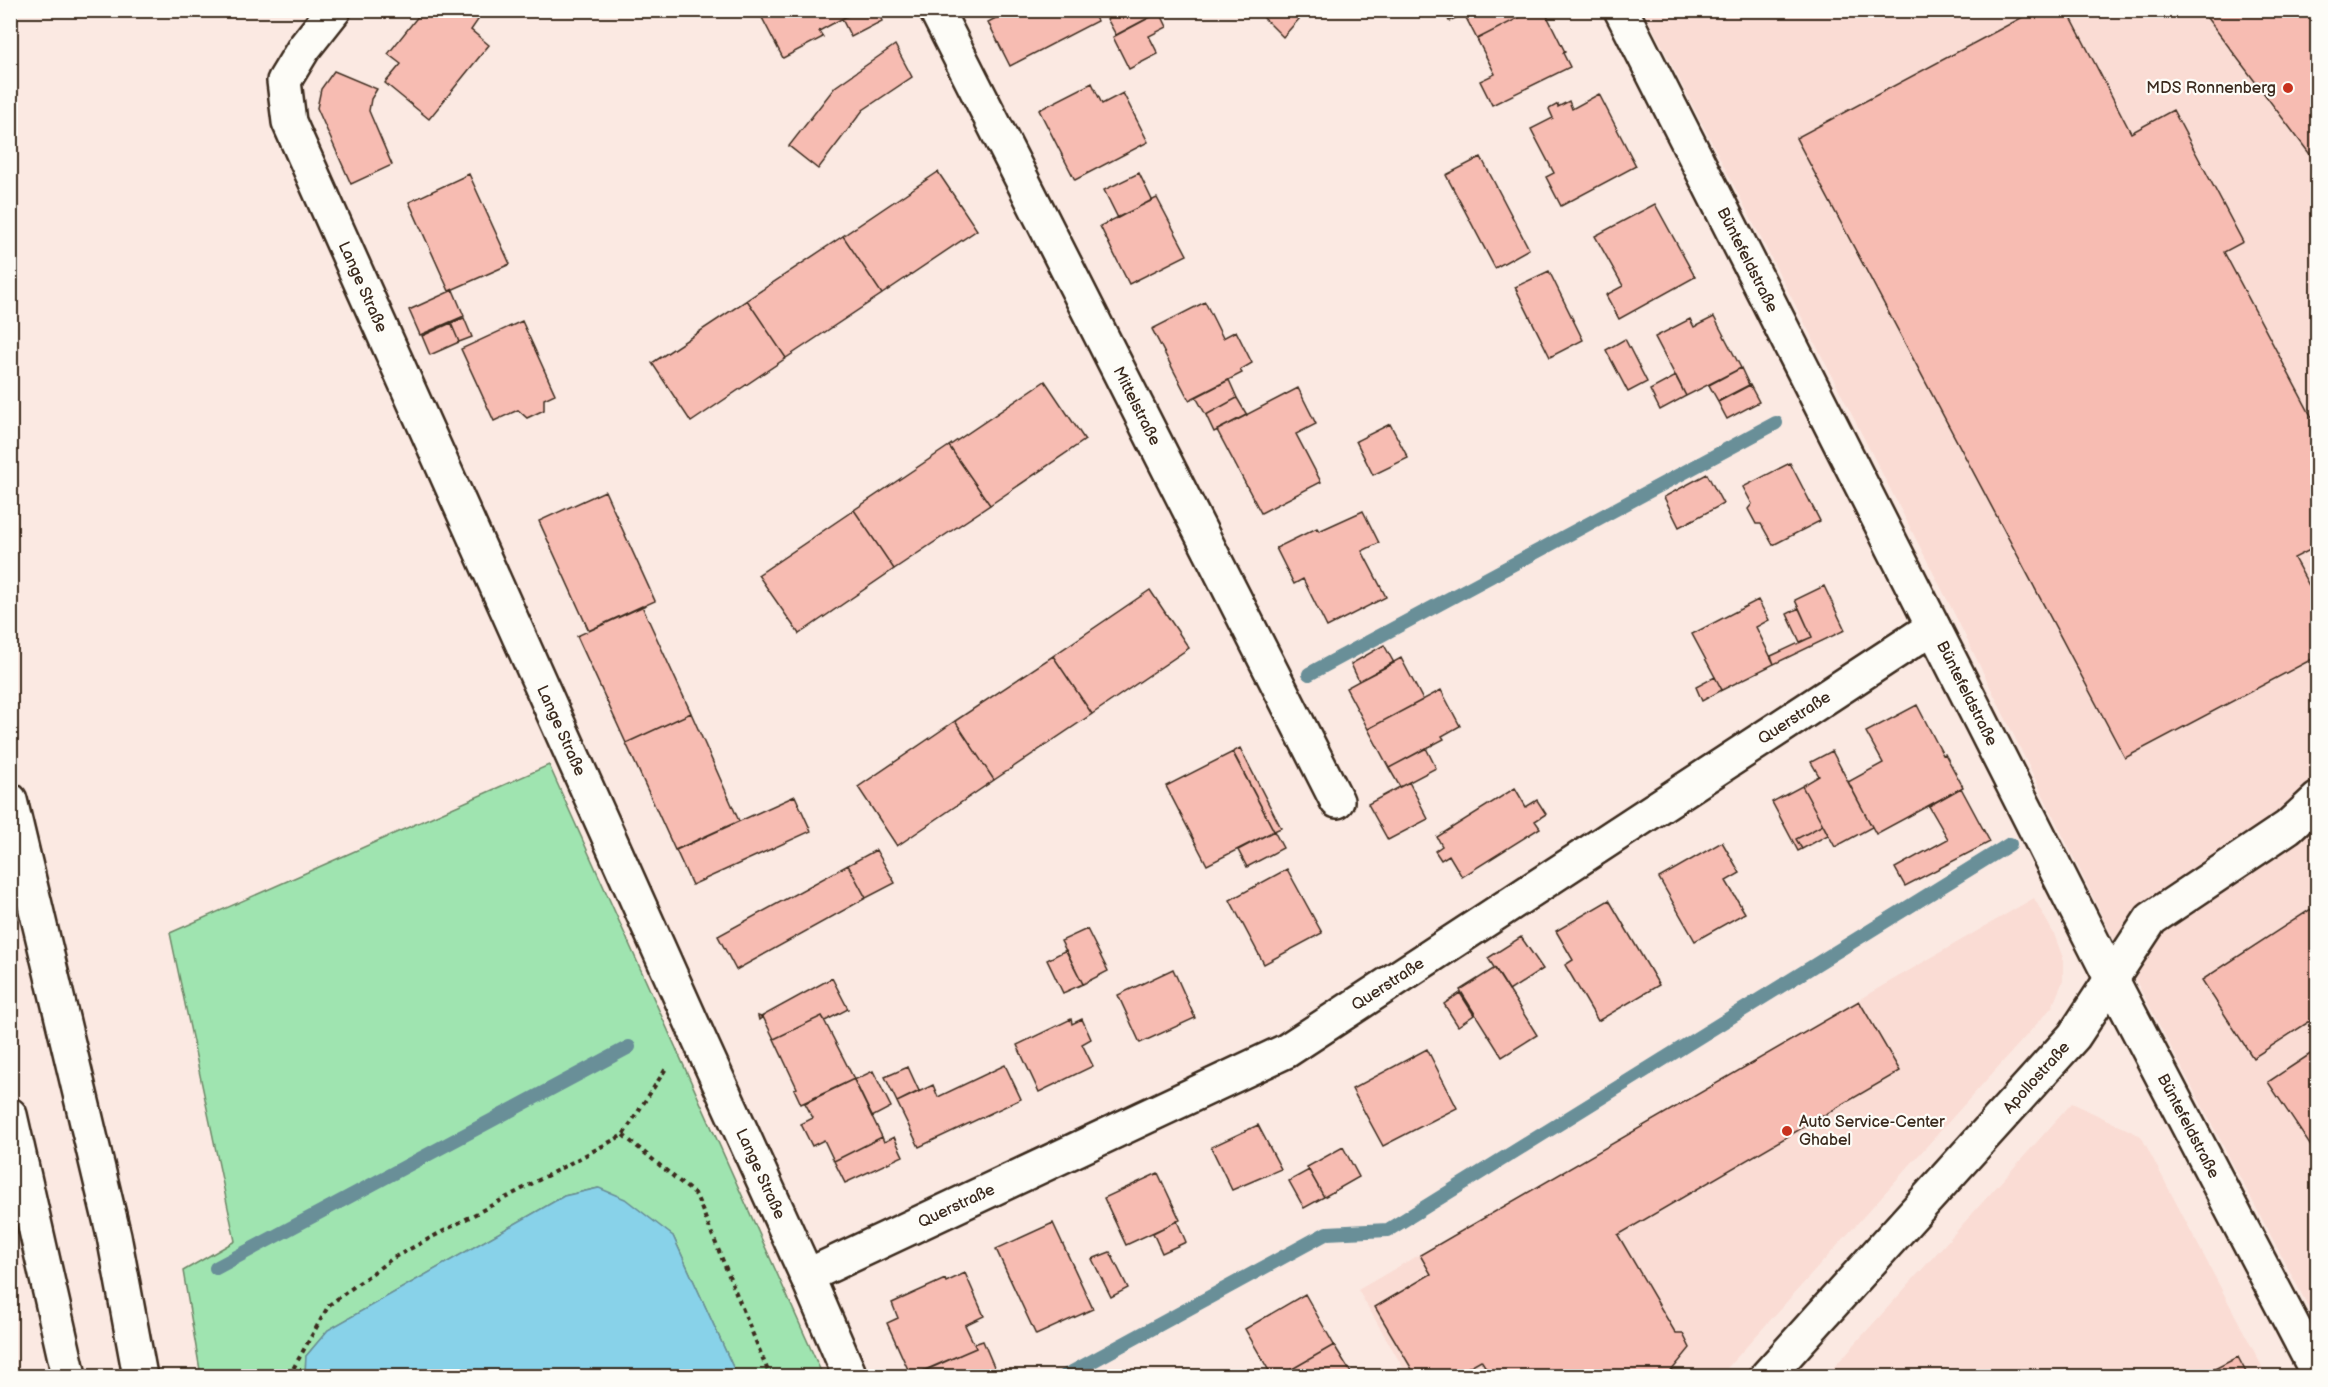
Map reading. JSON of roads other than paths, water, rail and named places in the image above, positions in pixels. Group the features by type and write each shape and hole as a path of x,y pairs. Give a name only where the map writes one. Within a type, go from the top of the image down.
{"main road":[{"name":"Lange Straße","path":"334,10 304,48 284,81 289,122 807,1275 850,1377"},
{"name":"Mittelstraße","path":"936,10 1337,801"},
{"name":"Büntefeldstraße","path":"1621,10 2112,980 2318,1374"},
{"name":"Querstraße","path":"807,1275 1286,1051 1933,627"},
{"name":"Apollostraße","path":"1767,1377 2074,1036 2151,919 2288,827 2318,799"},
{"path":"10,800 114,1236 140,1377"},
{"path":"10,1115 69,1377"}],"water":[{"path":"599,1188 625,1199 673,1236 737,1376 305,1376 306,1356 328,1330 564,1196"}],"waterway":[{"path":"1309,674 1776,423"},
{"path":"1065,1376 1327,1233 1388,1230 2010,844"},
{"path":"216,1268 629,1047"}],"place":[{"name":"MDS Ronnenberg","path":"2288,88"},
{"name":"Auto Service-Center Ghabel","path":"1787,1131"}]}
